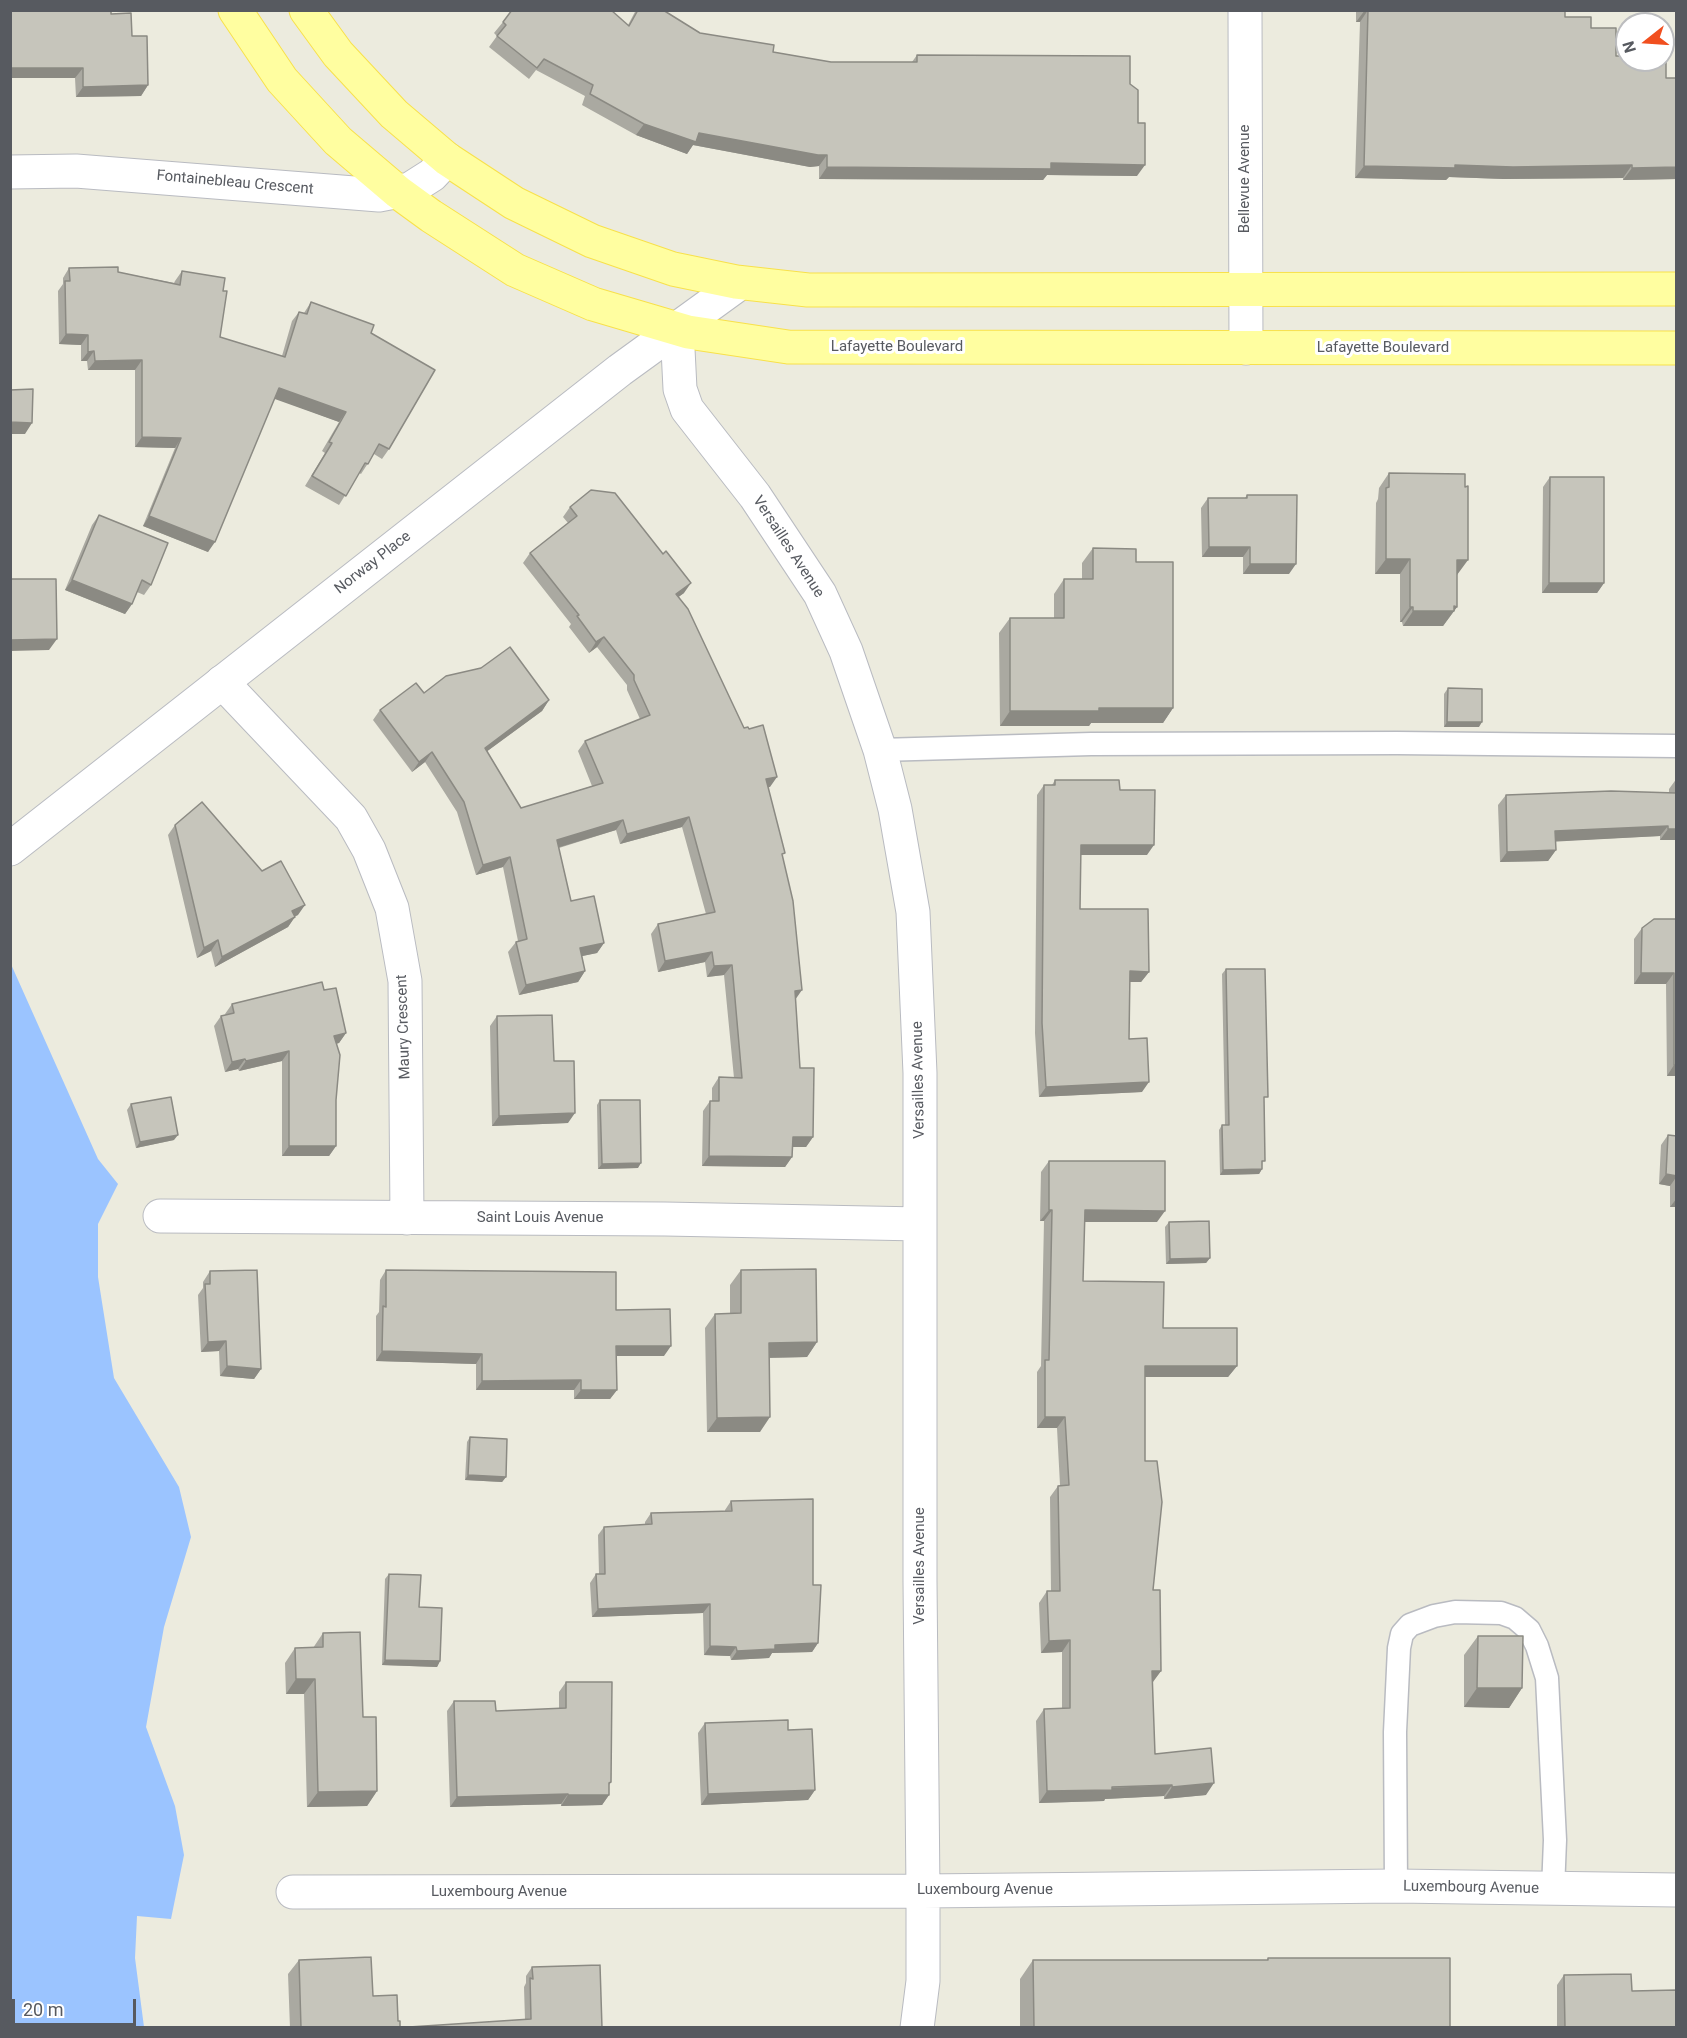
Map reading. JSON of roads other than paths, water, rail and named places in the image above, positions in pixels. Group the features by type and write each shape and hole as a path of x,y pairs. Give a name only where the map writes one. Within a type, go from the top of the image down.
{"main road":[{"name":"Lafayette Boulevard","path":"235,10 290,88 338,141 398,192 431,216 515,270 593,304 677,329 788,347 1677,348"},
{"path":"306,10 338,54 386,106 447,159 514,203 592,241 673,269 740,283 808,290 1677,289"}],"street":[{"name":"Bellevue Avenue","path":"1245,10 1246,348"},
{"name":"Fontainebleau Crescent","path":"10,172 76,171 379,195 410,189 432,175 447,159"},
{"name":"Norway Place","path":"10,849 611,377 740,283"},
{"name":"Versailles Avenue","path":"677,329 680,389 687,409 755,496 820,594 846,651 880,750 895,809 913,912 920,1073 920,1581 923,1891 923,1981 917,2028"},
{"name":"Maury Crescent","path":"222,682 351,818 369,850 392,908 405,981 407,1218"},
{"name":"Saint Louis Avenue","path":"160,1216 653,1219 920,1224"},
{"name":"Luxembourg Avenue","path":"293,1892 923,1891 1396,1887 1677,1890"}],"lane":[{"path":"880,750 1091,744 1397,743 1677,746"},
{"path":"1396,1887 1395,1732 1399,1648 1402,1634 1410,1626 1434,1616 1455,1612 1501,1613 1515,1618 1529,1630 1538,1646 1547,1678 1555,1840 1553,1890"}],"water":[{"path":"10,962 98,1159 118,1184 98,1224 98,1277 114,1378 179,1487 191,1537 164,1627 146,1727 175,1806 184,1855 171,1919 137,1916 135,1958 144,2027 11,2027"}]}
